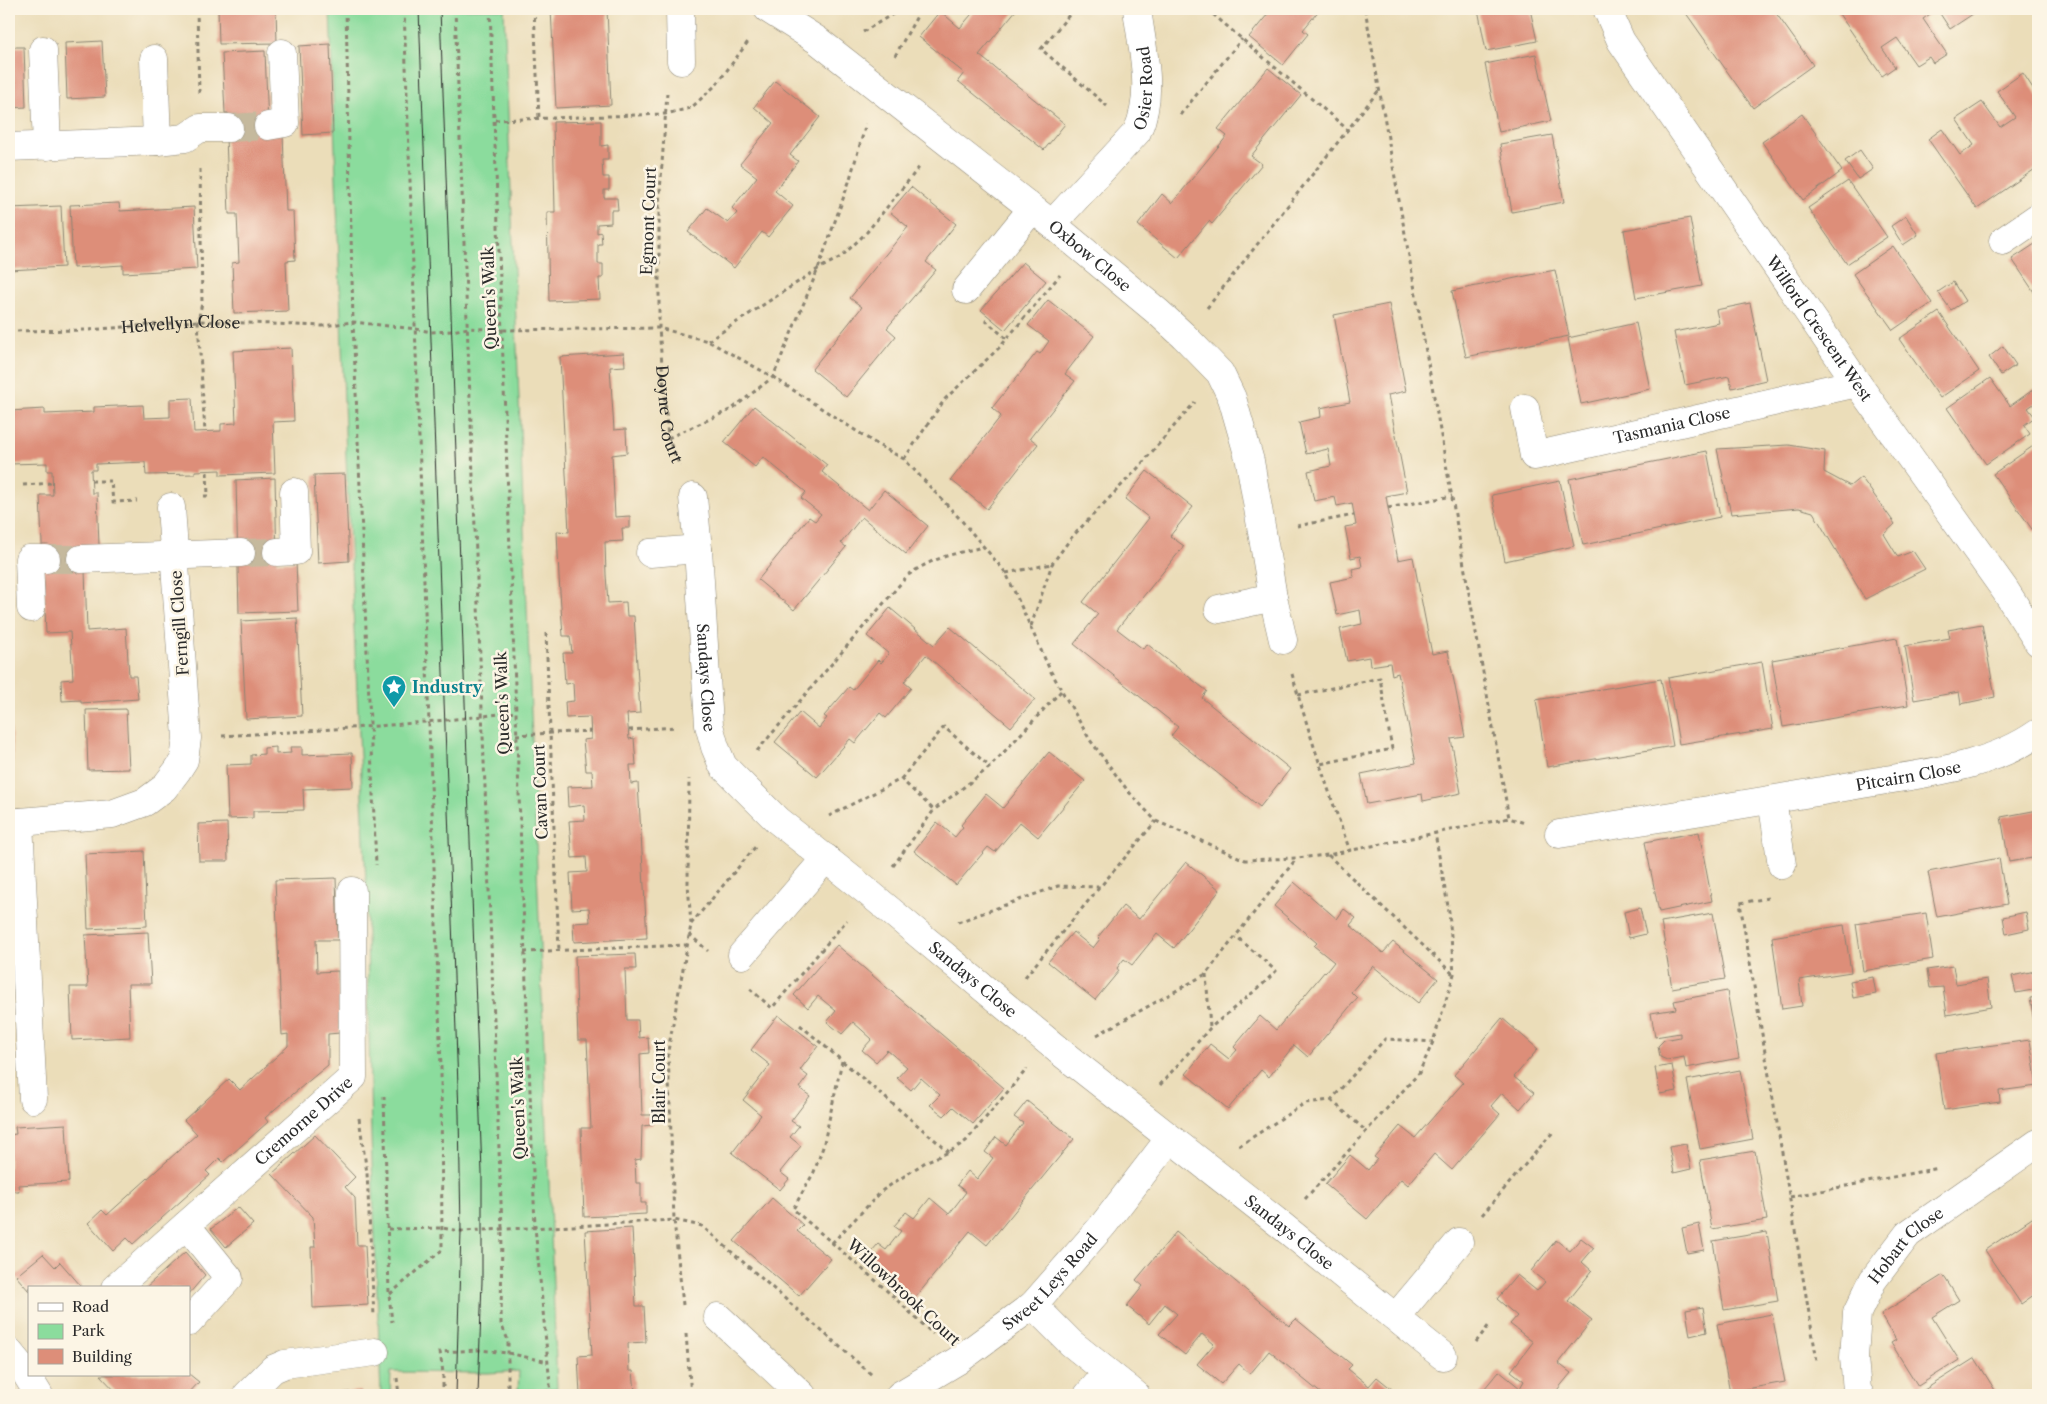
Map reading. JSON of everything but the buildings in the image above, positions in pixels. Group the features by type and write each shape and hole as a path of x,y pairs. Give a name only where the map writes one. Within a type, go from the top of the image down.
{"street":[{"path":"680,9 681,60"},
{"name":"Oxbow Close","path":"770,9 833,52 1042,217 1184,336 1220,373 1232,398 1250,461 1272,597 1282,640"},
{"name":"Osier Road","path":"966,290 1042,217 1137,132 1144,113 1147,83 1137,9"},
{"name":"Wilford Crescent West","path":"1607,9 1621,41 1857,382 2005,590 2038,642"},
{"path":"43,50 47,146"},
{"path":"268,126 285,124 282,53"},
{"path":"154,59 156,141"},
{"path":"9,147 156,141 229,128"},
{"path":"2003,241 2038,217"},
{"name":"Tasmania Close","path":"1525,408 1534,456 1857,382"},
{"path":"277,552 296,550 294,492"},
{"name":"Sandays Close","path":"693,497 709,725 723,766 733,778 786,827 1056,1048 1282,1225 1443,1356"},
{"name":"Ferngill Close","path":"14,823 112,814 145,802 164,788 184,760 187,738 171,507"},
{"path":"650,553 698,550"},
{"path":"81,559 241,553"},
{"path":"30,608 29,560 46,559"},
{"path":"1219,609 1272,597"},
{"name":"Pitcairn Close","path":"1560,834 1772,800 1974,763 2023,744 2038,733"},
{"path":"1772,800 1782,865"},
{"path":"14,823 33,1099"},
{"path":"742,954 826,858"},
{"name":"Cremorne Drive","path":"117,1286 353,1077 352,891"},
{"name":"Sweet Leys Road","path":"900,1395 957,1361 1033,1305 1104,1224 1170,1138"},
{"name":"Hobart Close","path":"1860,1395 1857,1390 1854,1358 1857,1313 1873,1280 1908,1234 2038,1144"},
{"path":"186,1225 229,1278 190,1321"},
{"path":"1396,1317 1459,1242"},
{"path":"1033,1305 1071,1343 1136,1395"},
{"path":"718,1317 802,1395"},
{"path":"247,1395 273,1369 285,1364 375,1352"},
{"path":"20,1362 28,1376"},
{"path":"1088,1395 1107,1373"},
{"path":"28,1376 39,1395"}],"path":[{"path":"346,9 353,322 376,865"},
{"path":"384,1094 390,1294 442,1250 441,1068 404,9"},
{"path":"455,9 502,1228 501,1324 508,1340 508,1395"},
{"name":"Queen's Walk","path":"490,9 535,1227 550,1395"},
{"path":"534,9 539,118"},
{"path":"495,120 665,114 691,108 717,84 770,9"},
{"path":"833,52 901,9"},
{"path":"668,438 732,409 772,377 818,269 849,182 878,87 922,9"},
{"path":"1074,9 1041,49 1137,132 1154,136 1167,131 1242,39"},
{"path":"1206,9 1348,130"},
{"path":"1365,9 1509,818"},
{"path":"1184,336 1379,90"},
{"name":"Egmont Court","path":"659,328 658,206 665,114"},
{"path":"708,341 818,269 841,257 867,232 942,139"},
{"path":"904,459 944,399 1000,347 1081,250"},
{"path":"198,321 205,432"},
{"name":"Helvellyn Close","path":"9,331 88,330 198,321 322,326 353,322 431,332 452,332 468,328 502,330 659,328 708,341 772,377 878,445 904,459 961,520 1006,573 1050,670 1090,740 1128,791 1156,821"},
{"name":"Doyne Court","path":"659,328 668,438 693,497"},
{"path":"1030,627 1052,564 1071,538 1132,474 1220,373"},
{"path":"91,481 111,480 112,502 142,501"},
{"path":"23,485 52,483"},
{"path":"1388,508 1452,496"},
{"path":"1262,533 1354,515"},
{"path":"733,778 908,575 937,558 983,547"},
{"path":"1006,573 1052,564"},
{"name":"Cavan Court","path":"546,633 559,950"},
{"path":"1282,640 1320,764 1350,851"},
{"path":"1298,695 1380,678 1392,749 1320,764"},
{"path":"187,738 371,726 483,717 515,712"},
{"path":"628,730 677,727"},
{"path":"690,925 786,827 901,779 944,727 990,766"},
{"path":"516,735 591,731"},
{"path":"689,774 688,883 690,925"},
{"path":"901,779 934,810"},
{"path":"1003,1004 1156,821 1244,860 1328,855 1509,818 1560,834"},
{"path":"1282,1225 1419,1073 1433,1042 1454,974 1448,912 1435,834"},
{"path":"1328,855 1454,974"},
{"path":"1056,1048 1206,974 1296,858"},
{"path":"1782,865 1786,894 1740,903 1817,1362"},
{"path":"920,935 1058,886 1100,887"},
{"name":"Blair Court","path":"674,1220 668,1051 690,925"},
{"path":"1136,1112 1210,1028 1276,971 1236,936"},
{"path":"524,952 686,945"},
{"path":"1206,974 1210,1028"},
{"path":"800,1025 949,1152"},
{"path":"1207,1167 1305,1103 1331,1100 1385,1039 1433,1042"},
{"name":"Willowbrook Court","path":"832,1242 883,1190 927,1161 949,1152 966,1141 1056,1048"},
{"name":"Willowbrook Court","path":"842,1061 823,1147 814,1172 793,1209 946,1345 957,1361"},
{"path":"353,1077 367,1173 375,1352"},
{"path":"1331,1100 1366,1131"},
{"path":"1459,1242 1553,1132"},
{"path":"1790,1197 1940,1168"},
{"path":"388,1229 442,1228 461,1231 674,1220 702,1226 873,1376"},
{"path":"442,1395 443,1373 440,1352 479,1350 508,1353 548,1362"}],"green space":[{"path":"330,9 504,9 557,1388 518,1391 519,1371 488,1373 391,1372 390,1395 381,1395 371,1136 366,883 346,458"}],"tunnel":[{"path":"229,128 268,126"},
{"path":"241,553 277,552"},
{"path":"46,559 81,559"}],"tram line":[{"path":"419,9 459,1114 461,1231 456,1395"},
{"path":"440,9 482,1173 482,1281 478,1395"}],"place":[{"name":"Industry","path":"394,708"}]}
